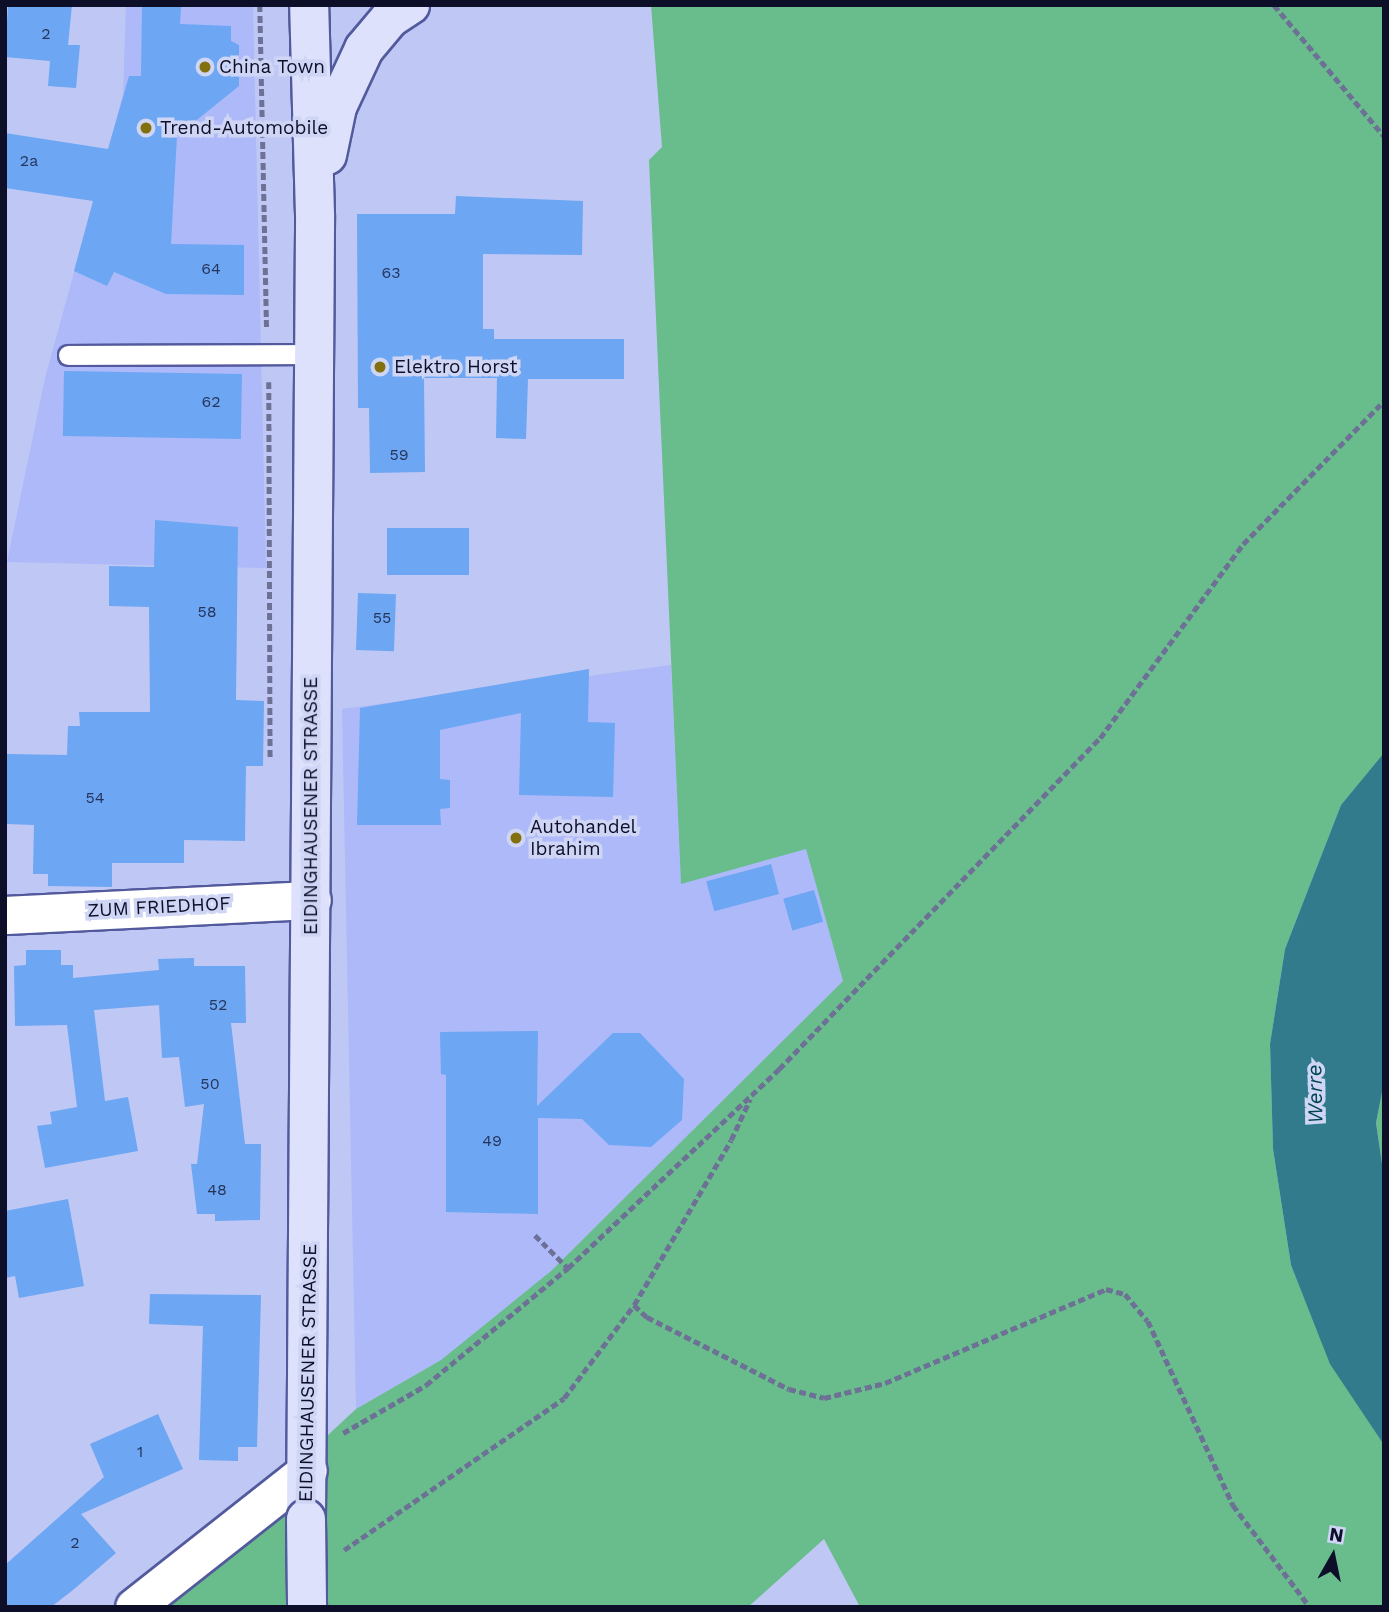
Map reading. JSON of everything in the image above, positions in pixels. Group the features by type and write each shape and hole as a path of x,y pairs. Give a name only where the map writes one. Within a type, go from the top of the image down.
{"main road":[{"name":"EIDINGHAUSENER STRASSE","path":"307,1607 308,1005 312,900 315,215 309,5"},
{"path":"315,215 346,84 363,49 390,18 410,5"}],"street":[{"name":"ZUM FRIEDHOF","path":"5,915 312,900"},
{"path":"134,1607 308,1470"}],"lane":[{"path":"68,355 268,357 313,354"}],"path":[{"path":"260,5 268,357 270,767"},
{"path":"1275,5 1384,136"},
{"path":"308,1470 341,1434 426,1385 568,1268 751,1095 1100,738 1243,544 1384,401"},
{"path":"341,1552 564,1398 634,1305 731,1140 751,1095"},
{"path":"535,1235 568,1268"},
{"path":"634,1305 647,1317 789,1389 824,1398 885,1383 1106,1289 1125,1294 1148,1321 1233,1505 1310,1607"}],"shaded area":[{"path":"126,5 253,5 266,568 7,562 45,378 123,95"},
{"path":"671,665 681,883 806,848 843,981 551,1271 441,1360 356,1409 342,709"}],"green space":[{"path":"651,5 1384,5 1384,754 1341,805 1285,949 1270,1044 1273,1149 1291,1265 1331,1364 1384,1445 1384,1607 860,1607 824,1539 748,1607 143,1607 356,1409 441,1360 551,1271 843,981 806,849 681,884 649,160 662,147"},
{"path":"1384,1082 1384,1177 1376,1123"}],"water":[{"name":"Werre","path":"1384,753 1384,1082 1376,1123 1384,1177 1384,1445 1330,1364 1291,1265 1273,1149 1270,1044 1285,949 1341,805"}],"building":[{"path":"8,5 72,5 68,45 80,45 76,88 48,86 50,61 5,57"},
{"path":"142,6 181,7 180,24 231,26 231,41 239,45 239,86 177,136 171,244 244,245 244,295 166,294 114,272 107,286 74,271 93,201 5,188 5,133 108,149 129,76 141,76"},
{"path":"456,196 583,201 582,255 483,254 483,329 494,329 494,339 624,339 624,379 528,379 526,439 496,438 497,378 424,378 425,472 370,473 369,408 358,408 357,214 455,214"},
{"path":"64,371 242,374 241,439 63,436"},
{"path":"155,520 238,527 236,700 264,701 263,766 246,766 245,841 184,840 184,863 112,863 112,887 48,886 48,874 33,874 34,825 7,824 7,754 67,755 68,726 80,726 79,712 150,712 149,607 109,606 109,566 154,567"},
{"path":"387,528 469,528 469,575 387,575"},
{"path":"358,593 396,594 394,651 356,650"},
{"path":"589,669 588,722 615,723 613,797 519,795 521,713 440,730 440,779 450,780 450,808 440,809 441,825 357,825 360,708"},
{"path":"771,864 779,894 714,911 706,881"},
{"path":"814,890 823,922 792,931 783,899"},
{"path":"26,950 61,950 61,965 73,965 73,978 159,970 158,959 194,958 194,966 245,966 246,1023 231,1023 245,1144 261,1144 260,1220 215,1221 215,1214 197,1214 191,1164 197,1164 204,1104 185,1107 179,1057 162,1058 159,1005 94,1010 105,1101 128,1097 138,1151 45,1168 37,1126 52,1124 50,1112 77,1107 67,1025 15,1026 14,966 26,965"},
{"path":"538,1031 537,1106 613,1033 640,1033 684,1079 682,1120 651,1147 609,1145 582,1119 538,1118 538,1214 446,1212 446,1075 441,1074 440,1032"},
{"path":"68,1199 84,1286 19,1298 15,1276 5,1278 5,1211"},
{"path":"150,1294 261,1295 257,1447 238,1447 238,1461 199,1460 203,1326 149,1324"},
{"path":"158,1414 183,1469 81,1514 116,1553 73,1590 51,1607 5,1607 5,1565 104,1477 90,1444"}],"place":[{"name":"China Town","path":"205,67"},
{"name":"Trend-Automobile","path":"146,128"},
{"name":"Elektro Horst","path":"380,367"},
{"name":"Autohandel Ibrahim","path":"516,838"}]}
